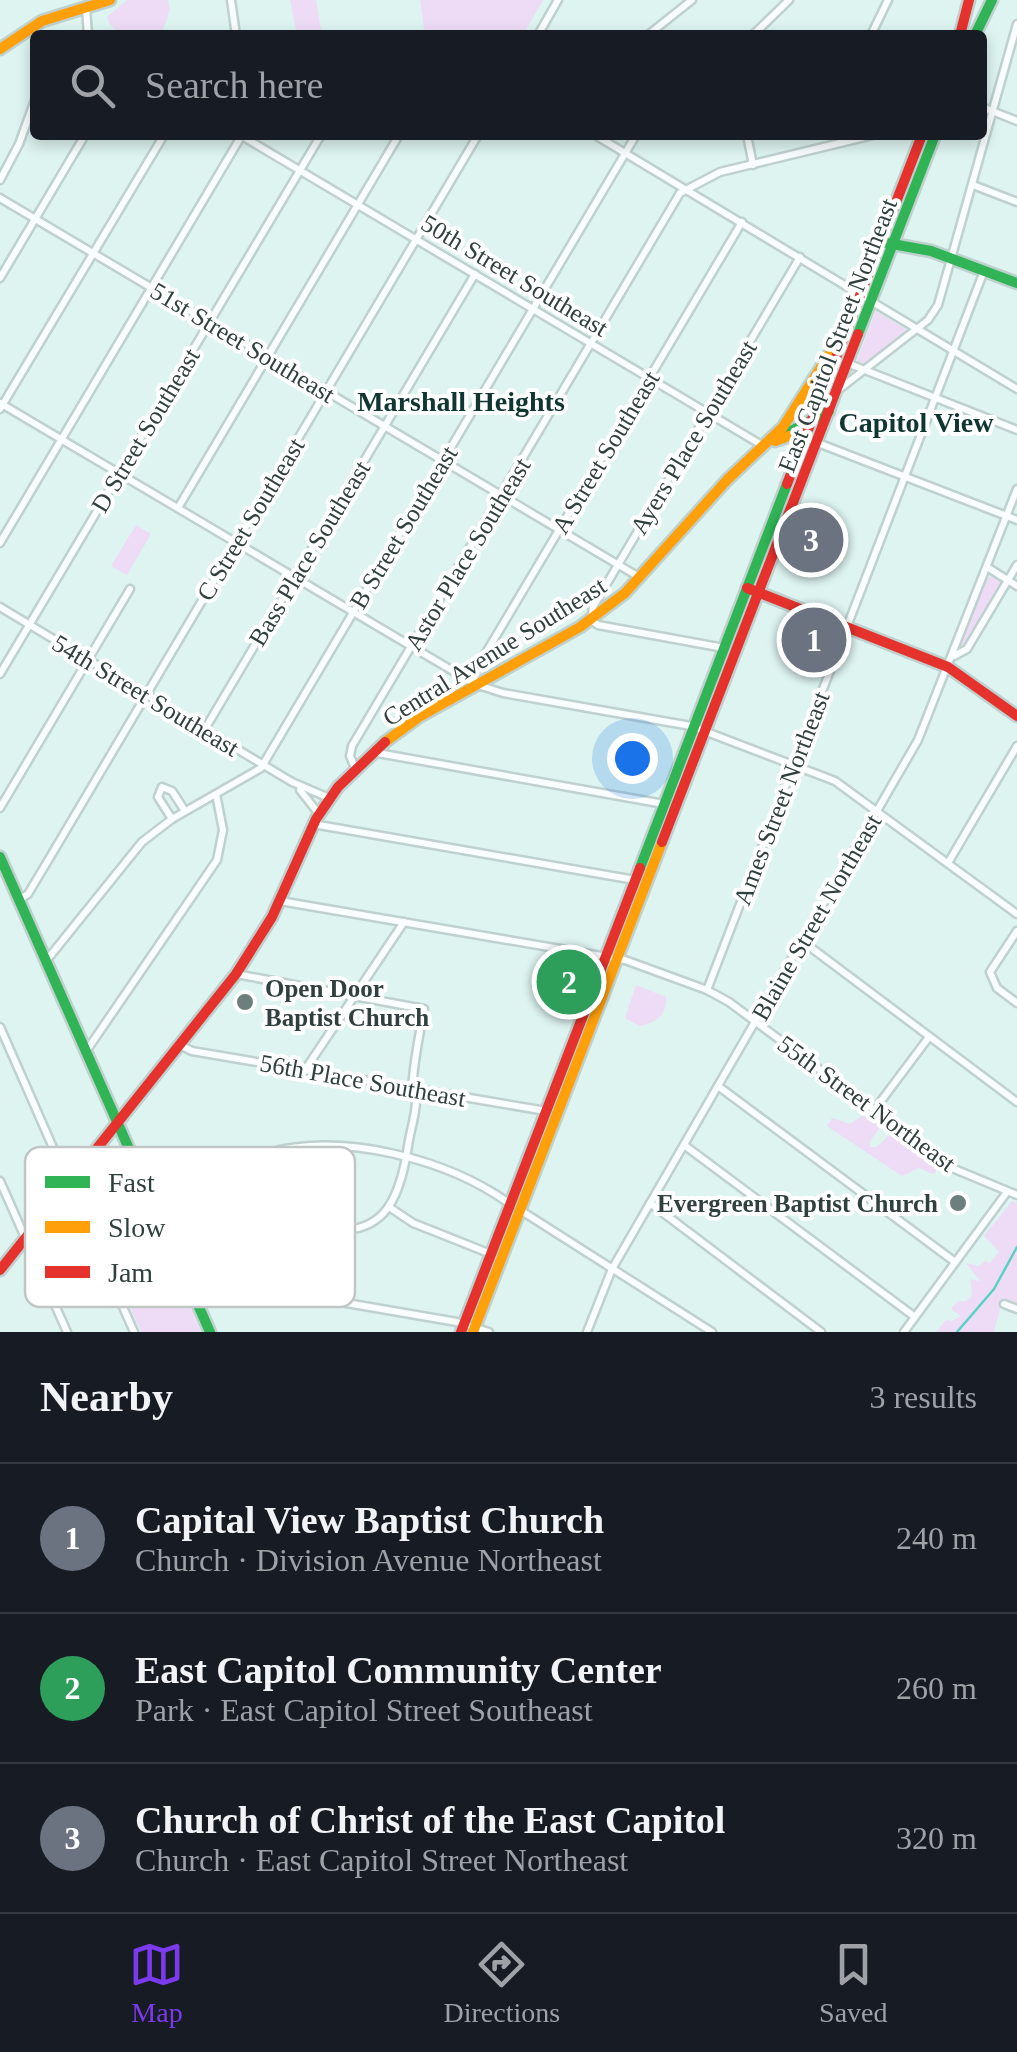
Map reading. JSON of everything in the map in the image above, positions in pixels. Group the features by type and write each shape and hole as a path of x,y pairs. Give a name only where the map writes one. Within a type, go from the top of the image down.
{"main road":[{"path":"0,49 38,22 110,0"},
{"path":"977,30 992,0"},
{"path":"961,30 967,1"},
{"path":"919,140 887,243 926,250 1017,283"},
{"name":"East Capitol Street Northeast","path":"811,440 829,411 866,296 934,140"},
{"path":"468,1329 811,440 811,423 848,328 866,296"},
{"name":"Central Avenue Southeast","path":"100,1147 236,974 280,901 316,819 355,769 430,710 591,620 640,578 700,508 768,445 848,328"},
{"path":"768,445 785,432 811,423 829,411"},
{"path":"768,445 789,436 811,440"},
{"path":"753,590 950,661 1017,716"},
{"path":"468,1329 490,1254 515,1207 546,1112 611,958 664,804 700,729 724,648 753,590"},
{"path":"0,858 128,1147"},
{"name":"Central Avenue Southeast","path":"0,1270 25,1238"},
{"path":"199,1307 210,1332"}],"street":[{"path":"231,0 235,30"},
{"path":"541,30 558,0"},
{"path":"654,30 692,0"},
{"path":"758,30 789,0"},
{"path":"873,30 888,0"},
{"path":"86,8 88,30"},
{"path":"987,130 1017,24"},
{"path":"987,109 1017,121"},
{"path":"0,180 20,144 30,115"},
{"path":"0,278 82,140"},
{"path":"161,140 1,405 475,684 503,693 700,729 841,784 1016,912"},
{"path":"0,542 240,140"},
{"name":"50th Street Southeast","path":"249,140 768,445"},
{"name":"D Street Southeast","path":"0,674 318,140"},
{"path":"178,509 396,140"},
{"name":"C Street Southeast","path":"19,900 34,883 475,140"},
{"path":"603,140 1017,388"},
{"name":"B Street Southeast","path":"263,764 633,140"},
{"path":"748,140 753,164"},
{"path":"689,191 714,174 852,140"},
{"path":"836,392 918,328 938,305 984,140"},
{"path":"973,184 1017,202"},
{"name":"Astor Place Southeast","path":"355,769 351,748 679,196 689,191"},
{"name":"51st Street Southeast","path":"0,198 640,578"},
{"name":"A Street Southeast","path":"475,684 474,673 742,222"},
{"name":"Ayers Place Southeast","path":"591,620 594,604 800,257"},
{"name":"Ames Street Northeast","path":"707,990 984,270"},
{"name":"Bass Place Southeast","path":"204,730 475,274"},
{"path":"847,364 1017,430"},
{"path":"811,440 1017,520"},
{"name":"Blaine Street Northeast","path":"588,1332 612,1269 918,740 1017,489"},
{"path":"950,661 967,650 1017,566"},
{"path":"987,567 1017,586"},
{"path":"0,808 130,588"},
{"name":"54th Street Southeast","path":"0,608 292,782 329,798"},
{"path":"591,620 600,626 724,648"},
{"path":"948,863 1017,746"},
{"path":"372,752 664,804"},
{"path":"46,960 55,954 122,863 172,819 263,764"},
{"name":"54th Street Southeast","path":"292,782 316,819"},
{"path":"172,819 158,797 162,787 170,788 184,811"},
{"path":"87,1050 217,860 223,830 216,794"},
{"path":"316,819 635,880"},
{"name":"55th Street Northeast","path":"280,901 611,958 707,990 729,1002 957,1170 1017,1196"},
{"path":"304,1070 404,922"},
{"path":"1017,930 990,972 997,988 1017,1004"},
{"path":"802,941 1017,1102"},
{"path":"236,974 424,1009 412,1083 416,1100 399,1189 389,1207 369,1226 355,1230"},
{"path":"0,1027 54,1147"},
{"path":"874,1110 930,1037"},
{"name":"56th Place Southeast","path":"182,1046 546,1112"},
{"path":"718,1086 956,1262"},
{"path":"684,1145 915,1317"},
{"path":"355,1149 406,1157 460,1173 712,1332"},
{"path":"0,1181 25,1238"},
{"path":"904,1332 1008,1192"},
{"path":"650,1203 822,1332"},
{"path":"389,1207 413,1224 490,1254"},
{"path":"1004,1304 1017,1308"},
{"path":"55,1307 66,1332"},
{"path":"123,1307 134,1332"},
{"path":"352,1307 489,1332"}],"shaded area":[{"path":"127,0 168,0 170,10 163,30 115,30 107,17"},
{"path":"290,0 316,0 321,30 296,30"},
{"path":"420,0 543,0 526,30 424,30"},
{"path":"876,311 907,330 862,365 857,360"},
{"path":"136,525 151,534 127,575 111,566"},
{"path":"992,576 1001,581 1001,586 960,649 987,578"},
{"path":"636,985 666,997 665,1009 659,1017 639,1026 625,1018"},
{"path":"862,1116 881,1126 870,1147 877,1147 895,1134 937,1165 936,1172 919,1168 902,1176 827,1126 832,1118 850,1124"},
{"path":"1012,1201 1017,1203 1017,1303 1003,1298 994,1332 936,1332 946,1320 961,1316 951,1309 972,1295 970,1279 980,1281 966,1263 990,1263 999,1252 984,1236"},
{"path":"130,1307 191,1307 201,1332 141,1332"}],"waterway":[{"path":"957,1332 994,1289 1017,1247"}],"traffic: fast":[{"path":"977,30 992,0"},
{"path":"858,334 933,140"},
{"path":"881,242 931,251 1017,283"},
{"path":"780,437 829,411"},
{"path":"640,868 787,484"},
{"path":"0,857 128,1147"},
{"path":"199,1307 210,1332"}],"traffic: slow":[{"path":"0,49 42,21 110,0"},
{"path":"385,742 419,717 580,627 625,593 727,480 783,427 841,336"},
{"path":"775,441 789,436 805,438"},
{"path":"473,1332 662,842"}],"traffic: jam":[{"path":"961,30 969,0"},
{"path":"787,484 920,140"},
{"path":"662,842 858,334"},
{"path":"747,588 948,667 1017,716"},
{"path":"98,1147 236,974 272,917 316,819 338,787 385,742"},
{"path":"461,1332 640,868"},
{"path":"0,1270 25,1239"}],"place":[{"name":"Church of Christ of the East Capitol","path":"811,540"},
{"name":"Capital View Baptist Church","path":"814,640"},
{"name":"East Capitol Community Center","path":"569,982"},
{"name":"Open Door Baptist Church","path":"245,1002"},
{"name":"Evergreen Baptist Church","path":"958,1203"}],"district":[{"name":"Marshall Heights","path":"461,401"},
{"name":"Capitol View","path":"916,422"}]}
